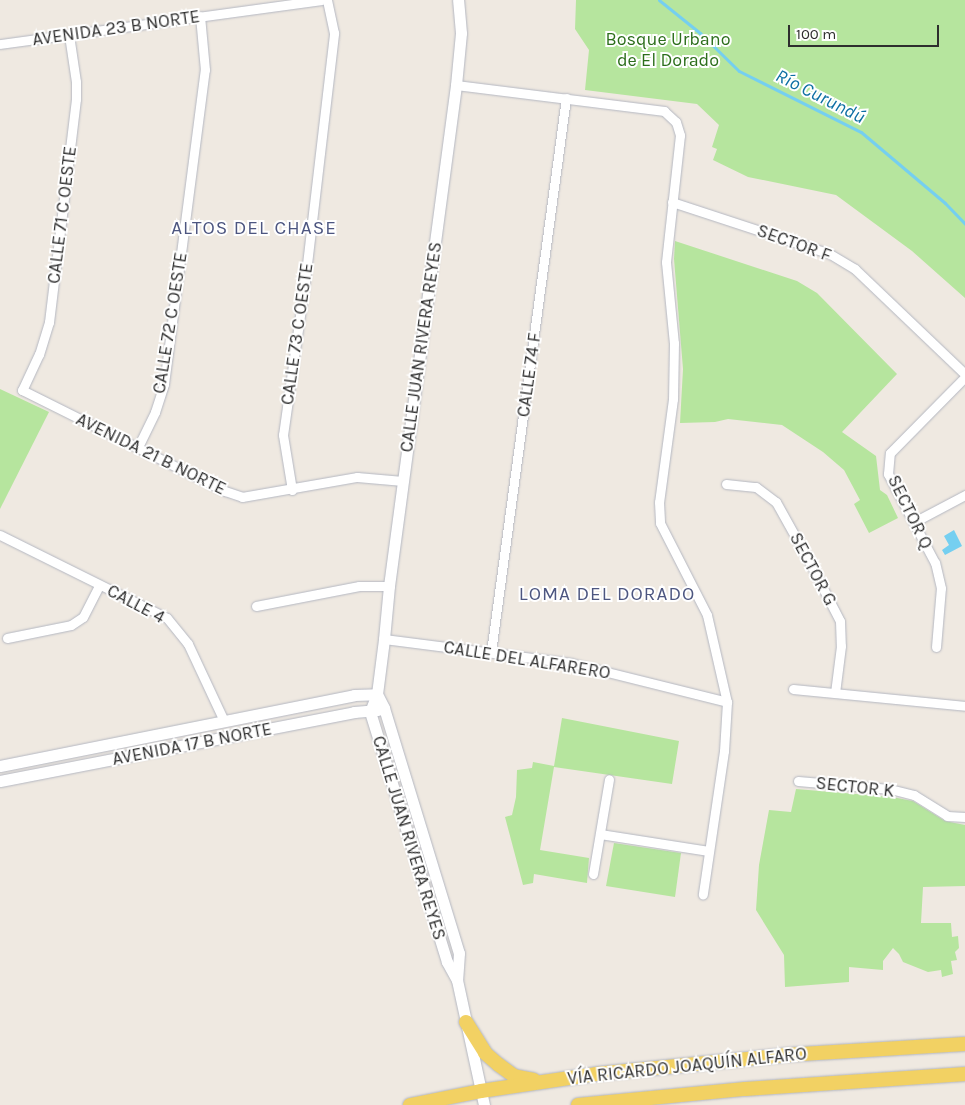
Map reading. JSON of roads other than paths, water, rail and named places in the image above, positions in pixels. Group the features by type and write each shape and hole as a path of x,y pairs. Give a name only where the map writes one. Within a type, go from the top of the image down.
{"main road":[{"path":"466,1022 485,1053 499,1065 514,1076 542,1082"},
{"name":"VÍA RICARDO JOAQUÍN ALFARO","path":"410,1105 481,1091 596,1074 785,1054 965,1044"},
{"name":"VÍA RICARDO JOAQUÍN ALFARO","path":"578,1105 745,1088 965,1074"}],"street":[{"name":"AVENIDA 23 B NORTE","path":"0,44 321,0"},
{"name":"CALLE 73 C OESTE","path":"292,490 283,435 305,281 334,33 327,0"},
{"name":"CALLE JUAN RIVERA REYES","path":"457,980 446,962 370,712 377,694 456,85 461,33 458,0"},
{"name":"CALLE 72 C OESTE","path":"138,447 155,412 164,384 205,70 200,16"},
{"name":"CALLE 71 C OESTE","path":"22,390 39,354 49,322 76,99 76,82 69,34"},
{"path":"456,85 664,111 676,122 680,135 666,262 674,343 673,399 659,502 660,523 708,615 728,702 724,751 703,894"},
{"name":"CALLE 74 F","path":"492,652 566,98"},
{"name":"SECTOR F","path":"672,202 830,254 855,269 965,375"},
{"name":"SECTOR Q","path":"936,647 941,588 935,563 888,474 890,453 965,375"},
{"name":"AVENIDA 21 B NORTE","path":"22,390 225,492 242,497 292,490 357,477 404,481"},
{"name":"SECTOR G","path":"726,484 756,487 776,502 810,563 840,621 841,646 835,693"},
{"path":"914,522 965,495"},
{"name":"CALLE 4","path":"0,535 168,618 188,644 224,721"},
{"path":"7,638 71,625 83,617 99,585"},
{"path":"256,606 359,586 390,586"},
{"name":"CALLE DEL ALFARERO","path":"384,639 571,663 728,702"},
{"path":"793,690 965,706"},
{"name":"CALLE JUAN RIVERA REYES","path":"377,694 384,708 459,952 457,980 484,1105"},
{"name":"AVENIDA 17 B NORTE","path":"0,766 354,695 377,694"},
{"name":"AVENIDA 17 B NORTE","path":"0,781 344,714 370,712 384,708"},
{"path":"593,874 609,779"},
{"name":"SECTOR K","path":"798,781 890,789 914,795 947,816 965,817"},
{"path":"600,834 709,851"}],"water":[{"path":"954,530 962,546 945,555 942,550 949,545 944,536"}],"waterway":[{"name":"Río Curundú","path":"659,0 700,33 739,71 861,132 945,203 965,224"}],"district":[{"name":"ALTOS DEL CHASE","path":"254,229"},
{"name":"LOMA DEL DORADO","path":"607,595"}],"park label":[{"name":"Bosque Urbano de El Dorado","path":"668,50"}]}
